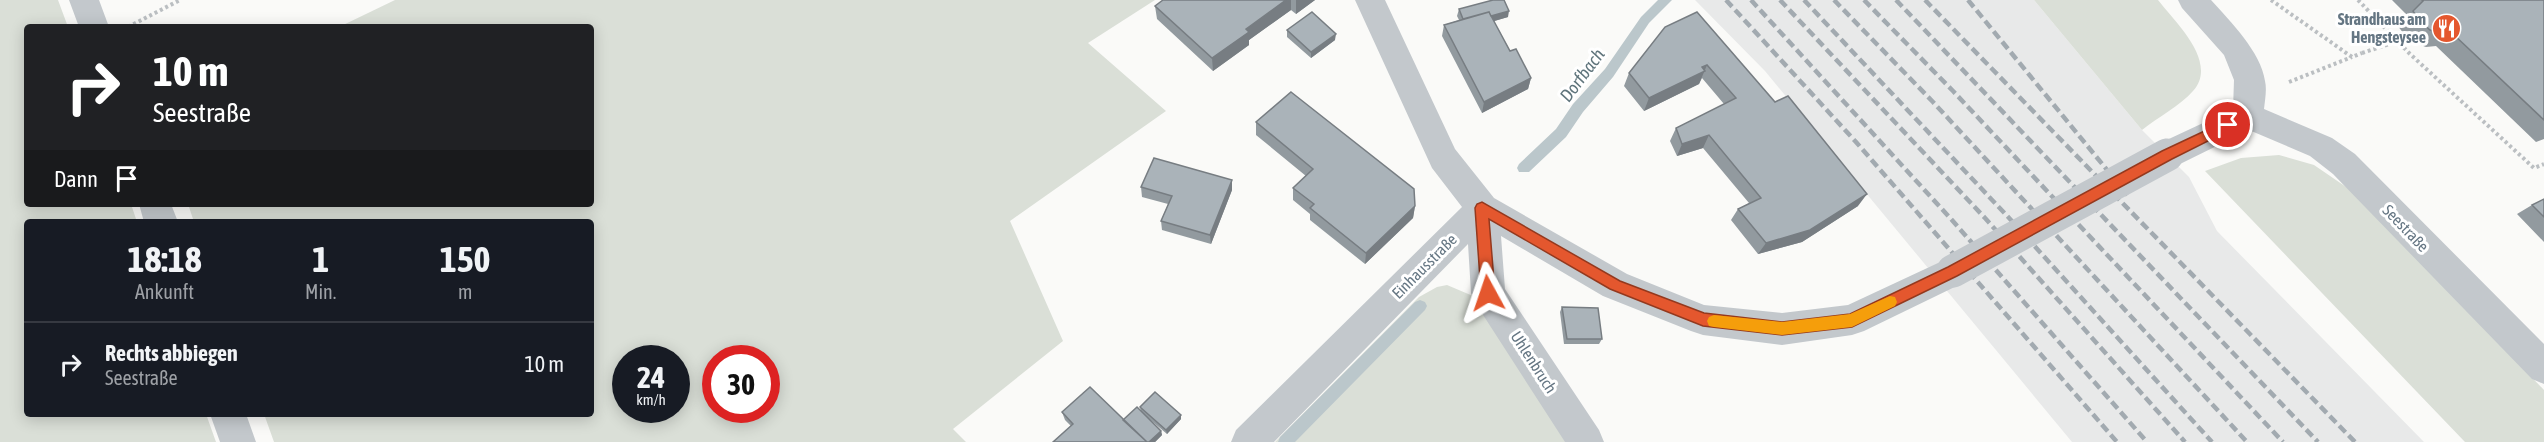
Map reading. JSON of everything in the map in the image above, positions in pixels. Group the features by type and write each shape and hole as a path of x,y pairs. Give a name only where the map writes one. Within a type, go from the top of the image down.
{"street":[{"path":"84,0 93,24"},
{"path":"1370,0 1443,158 1482,208 1615,285 1703,320 1782,329 1852,321 1953,272 2167,155 2248,116 2250,80 2236,48 2193,0"},
{"name":"Seestraße","path":"2248,116 2321,147 2344,164 2544,368"},
{"name":"Einhausstraße","path":"1249,442 1482,208"},
{"name":"Uhlenbruch","path":"1482,208 1488,293 1586,442"},
{"path":"229,417 238,442"}],"path":[{"path":"134,24 180,0"},
{"path":"2271,0 2352,57"},
{"path":"2358,0 2410,54 2534,168 2544,164"},
{"path":"2297,78 2408,38"}],"shaded area":[{"path":"0,0 58,0 67,24 24,24 24,207 132,207 136,219 24,219 24,417 207,417 216,442 0,442"},
{"path":"395,0 1155,0 1088,43 1166,111 1010,221 1063,341 953,429 966,442 274,442 265,417 594,417 594,219 193,219 189,207 594,207 594,24 345,24"},
{"path":"1695,0 2034,0 2142,130 2189,177 2217,231 2424,442 2072,442 1765,71"},
{"path":"2034,0 2158,0 2192,43 2201,68 2200,80 2188,96 2142,130"},
{"path":"2279,155 2314,165 2352,191 2544,390 2544,442 2465,442 2205,171 2241,158"},
{"path":"1447,285 1473,296 1575,442 1275,442 1419,297 1437,287"}],"building":[{"path":"1163,0 1286,0 1246,29 1249,32 1212,58 1155,6"},
{"path":"1493,0 1504,0 1509,11 1491,16 1489,12 1463,19 1459,9"},
{"path":"2422,0 2544,0 2544,120 2452,33 2442,34 2430,30 2419,20 2413,11"},
{"path":"1312,12 1336,34 1311,52 1287,30"},
{"path":"1489,12 1510,51 1516,49 1531,78 1484,102 1444,25"},
{"path":"1697,12 1775,102 1788,96 1867,194 1810,230 1766,243 1738,209 1761,198 1709,135 1682,144 1676,128 1736,98 1707,65 1702,67 1705,71 1649,98 1629,73 1665,27"},
{"path":"1291,92 1414,189 1415,206 1366,253 1310,208 1314,204 1293,188 1313,169 1256,122"},
{"path":"1154,158 1232,180 1210,235 1161,221 1172,196 1141,187"},
{"path":"2544,199 2544,217 2532,205"},
{"path":"1562,307 1598,308 1602,339 1567,339"},
{"path":"1090,387 1147,442 1053,442 1073,424 1062,412"},
{"path":"1155,392 1181,415 1166,430 1140,407"},
{"path":"1137,407 1161,431 1149,442 1123,420"}],"waterway":[{"name":"Dorfbach","path":"1524,168 1561,133 1578,108 1609,73 1645,20 1666,0"},
{"path":"1285,442 1420,306"}],"railway":[{"path":"1726,0 1856,142 2117,442"},
{"path":"1751,0 1951,219 2147,442"},
{"path":"1780,0 1985,218 2185,442"},
{"path":"1804,0 2010,219 2212,442"},
{"path":"1834,0 1933,102 2247,442"},
{"path":"1864,0 1953,91 2283,442"},
{"path":"1896,0 2318,442"},
{"path":"1925,0 2355,442"},
{"path":"1968,0 2130,198"}],"slow traffic":[{"path":"1714,321 1782,329 1852,321 1890,302"}],"place":[{"name":"Strandhaus am Hengsteysee","path":"2447,28"}],"route":[{"path":"1488,293 1482,208 1615,285 1703,320 1782,329 1852,321 1953,272 2167,155 2228,125"}]}
